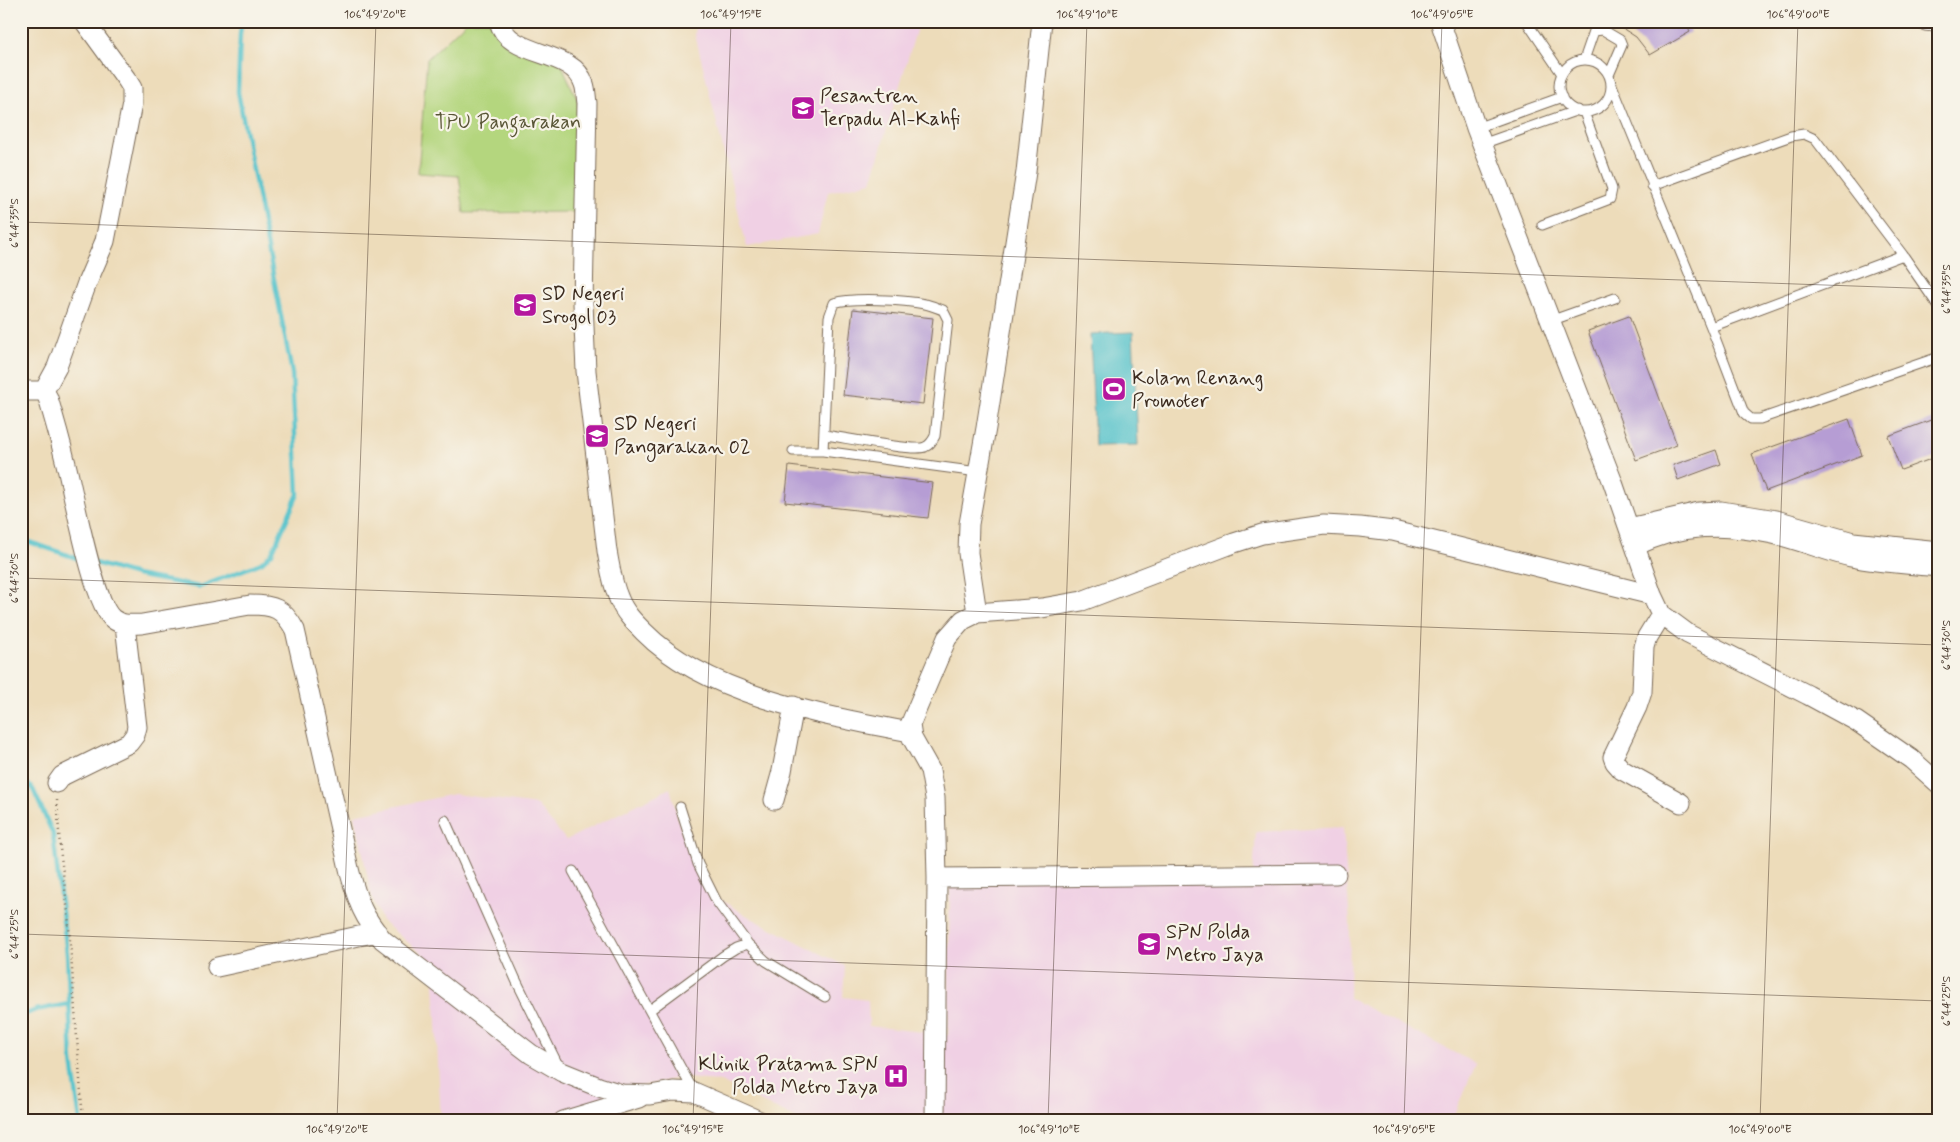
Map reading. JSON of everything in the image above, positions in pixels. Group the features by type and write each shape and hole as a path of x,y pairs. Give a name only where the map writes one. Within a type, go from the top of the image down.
{"street":[{"path":"84,21 132,88 132,104 105,241 87,283 57,367 44,391 65,460 92,574 105,609 112,619 125,625 250,605 265,605 277,609 288,616 295,630 356,896 369,924 383,940 531,1054 562,1072 599,1088 622,1094 650,1095 674,1091 694,1092 760,1121"},
{"path":"500,21 506,35 514,42 564,62 577,72 584,82 587,103 583,234 583,303 586,371 607,551 611,576 619,600 631,618 648,636 670,655 696,671 729,685 794,706 847,720 910,732"},
{"path":"977,613 968,540 968,524 1026,172 1042,21"},
{"path":"1440,21 1479,136 1632,537 1652,595 1661,614 1688,634 1808,694 1856,721 1911,758 1939,784"},
{"path":"21,391 44,391"},
{"path":"935,1121 937,878 933,784 930,770 910,732 912,718 947,638 963,620 977,613 1042,608 1082,601 1262,534 1293,528 1324,526 1360,527 1393,531 1652,595"},
{"path":"1632,537 1656,536 1701,527 1720,526 1773,534 1939,567"},
{"path":"1852,549 1939,551"},
{"path":"1661,614 1647,637 1644,647 1642,692 1637,707 1613,757 1622,770 1681,803"},
{"path":"57,784 62,776 129,743 135,735 137,727 125,625"},
{"path":"774,800 782,771 794,706"},
{"path":"937,878 1336,874"},
{"path":"217,967 377,932"},
{"path":"563,1121 596,1116 650,1095"}],"lane":[{"path":"1526,21 1562,74"},
{"path":"1916,21 1923,26 1929,27 1939,23"},
{"path":"1479,136 1581,111 1594,110 1605,103 1610,94 1611,80 1622,45 1620,40 1603,30 1594,31 1584,60"},
{"path":"1542,225 1610,199 1612,189 1581,111 1569,106 1562,97 1560,82 1562,74 1575,62 1584,60 1594,61 1603,67 1611,80 1744,413 1751,419 1760,419 1939,357"},
{"path":"1479,136 1562,97"},
{"path":"1652,186 1791,136 1804,134 1815,140 1903,255 1939,307"},
{"path":"1711,327 1903,255"},
{"path":"1550,321 1615,298"},
{"path":"823,451 829,317 834,303 842,300 871,300 925,304 944,310 948,320 935,436 932,442 925,448 910,448 825,434"},
{"path":"793,451 823,451 978,472"},
{"path":"680,807 698,864 718,902 748,944 766,961 825,997"},
{"path":"445,820 516,980 562,1072"},
{"path":"573,871 694,1092"},
{"path":"650,1010 729,952 748,944"}],"path":[{"path":"57,784 60,848 68,913 83,1121"}],"shaded area":[{"name":"Pesantren Terpadu Al-Kahfi","path":"697,21 919,21 871,182 828,192 818,234 747,247 695,34"},
{"name":"SPN Polda Metro Jaya","path":"670,788 682,834 708,892 751,918 845,966 843,997 868,1000 869,1026 948,1035 950,876 1253,876 1256,832 1343,827 1350,924 1349,998 1476,1064 1451,1121 801,1121 721,1082 682,1077 632,1088 576,1116 541,1121 441,1121 433,963 382,921 371,894 355,815 454,794 537,805 566,840"}],"green space":[{"name":"TPU Pangarakan","path":"467,21 497,21 560,61 577,99 582,127 584,153 575,212 464,213 459,176 418,173 427,59"}],"water":[{"name":"Kolam Renang Promoter","path":"1133,332 1138,445 1095,446 1090,334"}],"building":[{"path":"1611,21 1684,21 1690,32 1650,55 1636,37"},
{"path":"853,309 933,318 923,404 843,395"},
{"path":"1629,316 1677,445 1636,460 1588,331"},
{"path":"1939,417 1939,456 1901,470 1888,436"},
{"path":"1849,419 1862,455 1766,491 1752,454"},
{"path":"1716,450 1721,464 1678,480 1673,465"},
{"path":"789,466 933,483 928,518 785,502"}],"waterway":[{"path":"95,563 136,575 200,587 261,563 272,553 298,494 292,373 238,92 242,21"},
{"path":"21,539 82,560"},
{"path":"21,777 33,789 53,834 67,954 72,1061 80,1121"},
{"path":"21,1016 36,1010 69,1004"}],"place":[{"name":"Pesantren Terpadu Al-Kahfi","path":"803,108"},
{"name":"SD Negeri Srogol 03","path":"525,305"},
{"name":"Kolam Renang Promoter","path":"1114,389"},
{"name":"SD Negeri Pangarakan 02","path":"597,436"},
{"name":"SPN Polda Metro Jaya","path":"1149,944"},
{"name":"Klinik Pratama SPN Polda Metro Jaya","path":"896,1076"}]}
